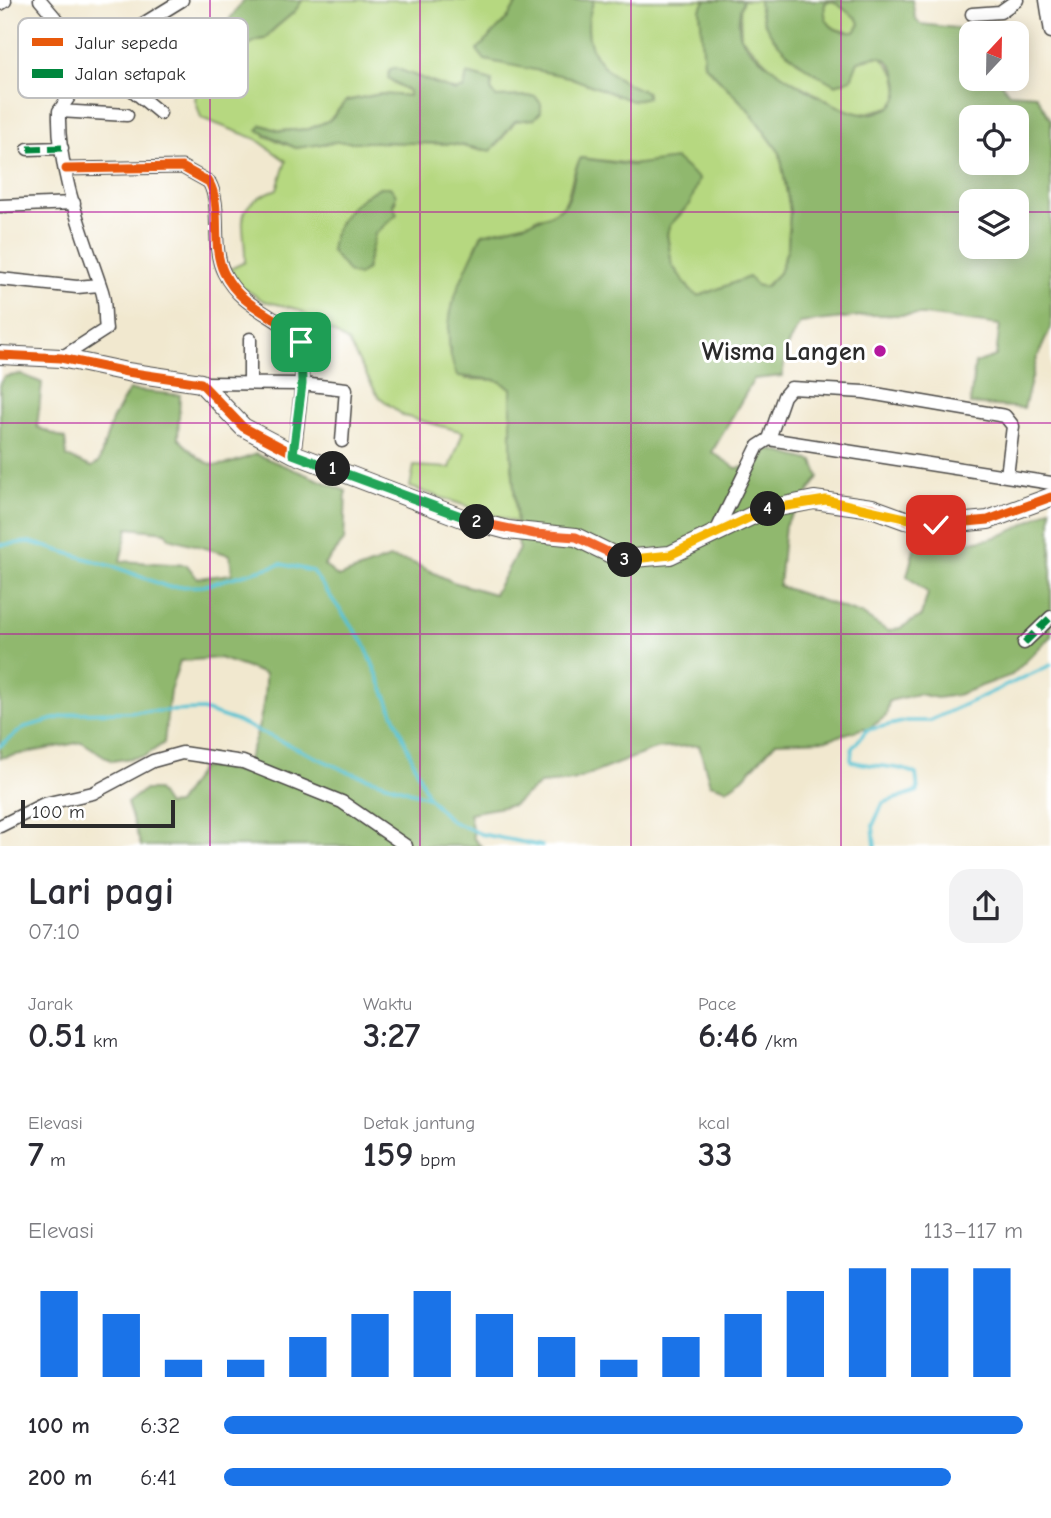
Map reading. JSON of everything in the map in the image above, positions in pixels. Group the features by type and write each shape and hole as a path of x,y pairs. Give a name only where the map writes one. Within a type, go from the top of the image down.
{"street":[{"path":"40,0 54,18"},
{"path":"153,18 182,0"},
{"path":"972,14 1000,12 1017,0"},
{"path":"1046,0 1051,32"},
{"path":"61,358 106,329 99,285 74,203 62,149 59,111 68,98"},
{"path":"142,98 160,113"},
{"path":"59,111 127,114"},
{"path":"27,149 62,149"},
{"path":"66,169 182,167 204,177 212,188 217,245 225,276 247,302 301,342 302,384 293,454"},
{"path":"0,206 74,203"},
{"path":"0,279 77,287 99,285"},
{"path":"250,339 250,383"},
{"path":"0,355 61,358 127,372 201,383 302,384 346,389 342,442"},
{"path":"201,383 243,427 293,454 462,518 507,530 576,537 621,559 670,555 764,510 814,500 862,506 905,520 936,525 988,520 1051,497"},
{"path":"715,534 758,446 769,439 785,396 791,388 864,393 1005,416 1013,426 1007,476"},
{"path":"769,439 1051,483"},
{"path":"1024,643 1051,617"},
{"path":"0,826 44,804 93,793 153,761 183,753 243,762 342,802 405,846"}],"green space":[{"path":"244,0 302,0 295,11 265,39 257,40 248,46 248,18 230,18"},
{"path":"302,0 519,0 507,19 537,69 569,77 633,101 646,92 617,78 606,69 591,46 588,32 594,0 706,0 700,9 704,64 747,108 780,153 790,211 788,247 779,273 765,287 740,286 699,296 691,291 672,265 667,234 670,225 690,204 642,165 581,158 564,205 549,216 535,218 466,379 497,380 511,388 511,451 517,523 410,487 414,466 450,468 463,432 404,416 378,396 348,342 297,309 264,301 239,285 230,269 245,262 243,217 246,209 252,202 277,189 286,161 256,139 201,118 195,99 248,98 248,46 257,40 265,39 290,16","holes":["394,68 455,91 464,88 467,74 492,81 491,90 496,97 535,96 541,104 515,121 498,144 482,151 454,144 376,142 335,142 296,148 265,136 262,125 280,131 309,129 330,120 346,101 380,94 409,96 409,91 392,82 388,73","380,187 396,200 389,221 375,234 366,270"]},
{"path":"519,0 594,0 588,32 597,58 617,78 646,92 648,97 632,101 569,77 485,60 477,50 507,19"},
{"path":"706,0 743,0 739,28 741,37 748,47 777,71 816,95 850,111 865,114 888,108 894,104 899,91 897,75 889,62 878,56 858,61 851,79 836,85 786,52 767,28 759,0 912,0 915,17 920,24 959,28 959,91 1007,91 1036,95 1051,121 1051,327 1037,358 1024,408 970,404 975,363 996,356 1000,325 924,315 870,315 800,323 787,346 782,376 754,379 712,452 736,468 756,466 768,449 813,461 819,477 785,525 779,586 861,614 888,631 900,628 921,616 928,593 907,576 918,535 956,542 988,539 1018,528 1051,508 1051,636 1012,675 957,695 937,698 918,694 889,701 886,716 867,730 864,728 826,740 776,742 743,778 727,789 710,784 699,745 655,749 573,781 540,784 513,805 469,813 474,839 481,846 141,846 127,803 144,790 157,790 167,805 177,804 201,768 217,767 242,773 247,762 262,712 265,674 219,658 180,661 170,691 164,743 145,756 112,761 82,742 0,758 0,383 4,377 21,374 42,383 37,427 65,439 67,457 92,467 99,462 112,420 129,390 180,395 178,438 205,462 221,465 256,454 346,491 344,541 324,565 338,577 390,558 411,562 453,582 494,594 519,549 511,451 511,388 497,380 457,376 449,338 453,303 482,234 542,218 562,207 570,195 581,158 631,165 676,159 699,179 690,204 670,225 667,234 672,265 691,291 699,296 749,277 756,285 765,287 779,273 788,247 790,211 780,153 747,108 704,64 700,9","holes":["833,1 856,18 860,24 855,32 841,31 828,22 825,3","128,528 166,532 169,538 230,555 232,574 197,578 187,565 120,561"]},
{"path":"743,0 759,0 760,6 851,79 858,61 881,56 896,75 899,92 897,101 890,107 861,114 843,109 775,72 741,37 740,8"},
{"path":"833,0 856,18 860,24 855,32 841,31 828,22 824,3"},
{"path":"395,68 455,91 464,88 467,74 492,81 491,90 496,97 535,96 541,104 541,112 534,119 515,121 491,151 454,144 376,142 335,142 296,148 257,130 262,125 280,131 309,129 330,120 346,101 380,94 409,96 409,91 388,78 390,69"},
{"path":"380,187 390,187 396,195 393,205 397,214 375,234 366,270 358,276 349,273 331,251 333,240 336,229 347,212 362,198"}],"waterway":[{"path":"0,545 30,542 118,568 168,587 203,586 281,564 312,571 364,643 428,797"},
{"path":"875,846 873,825 883,803 918,791 916,774 851,761 852,748 867,730 907,721 929,721 1051,665"},
{"path":"0,746 25,727 77,713 203,710 239,722 346,771 428,797 451,821 481,834 542,846"}],"marked path":[{"path":"28,149 62,148"},
{"path":"1024,643 1051,617"}],"cycle path":[{"path":"66,169 182,167 209,182 215,203 218,250 224,273 241,296 283,325 301,342 302,384 294,454"},
{"path":"0,355 61,358 127,372 201,383 243,427 294,454 462,518 507,530 576,537 621,559 670,555 764,510 814,500 872,508 905,520 936,525 988,520 1051,497"}],"place":[{"name":"Wisma Langen","path":"880,351"}],"route":[{"path":"301,342 302,384 293,454 462,518 493,527 535,534 568,535 594,545 612,556 635,560 670,555 764,510 814,500 872,508 905,520 936,525"}]}
